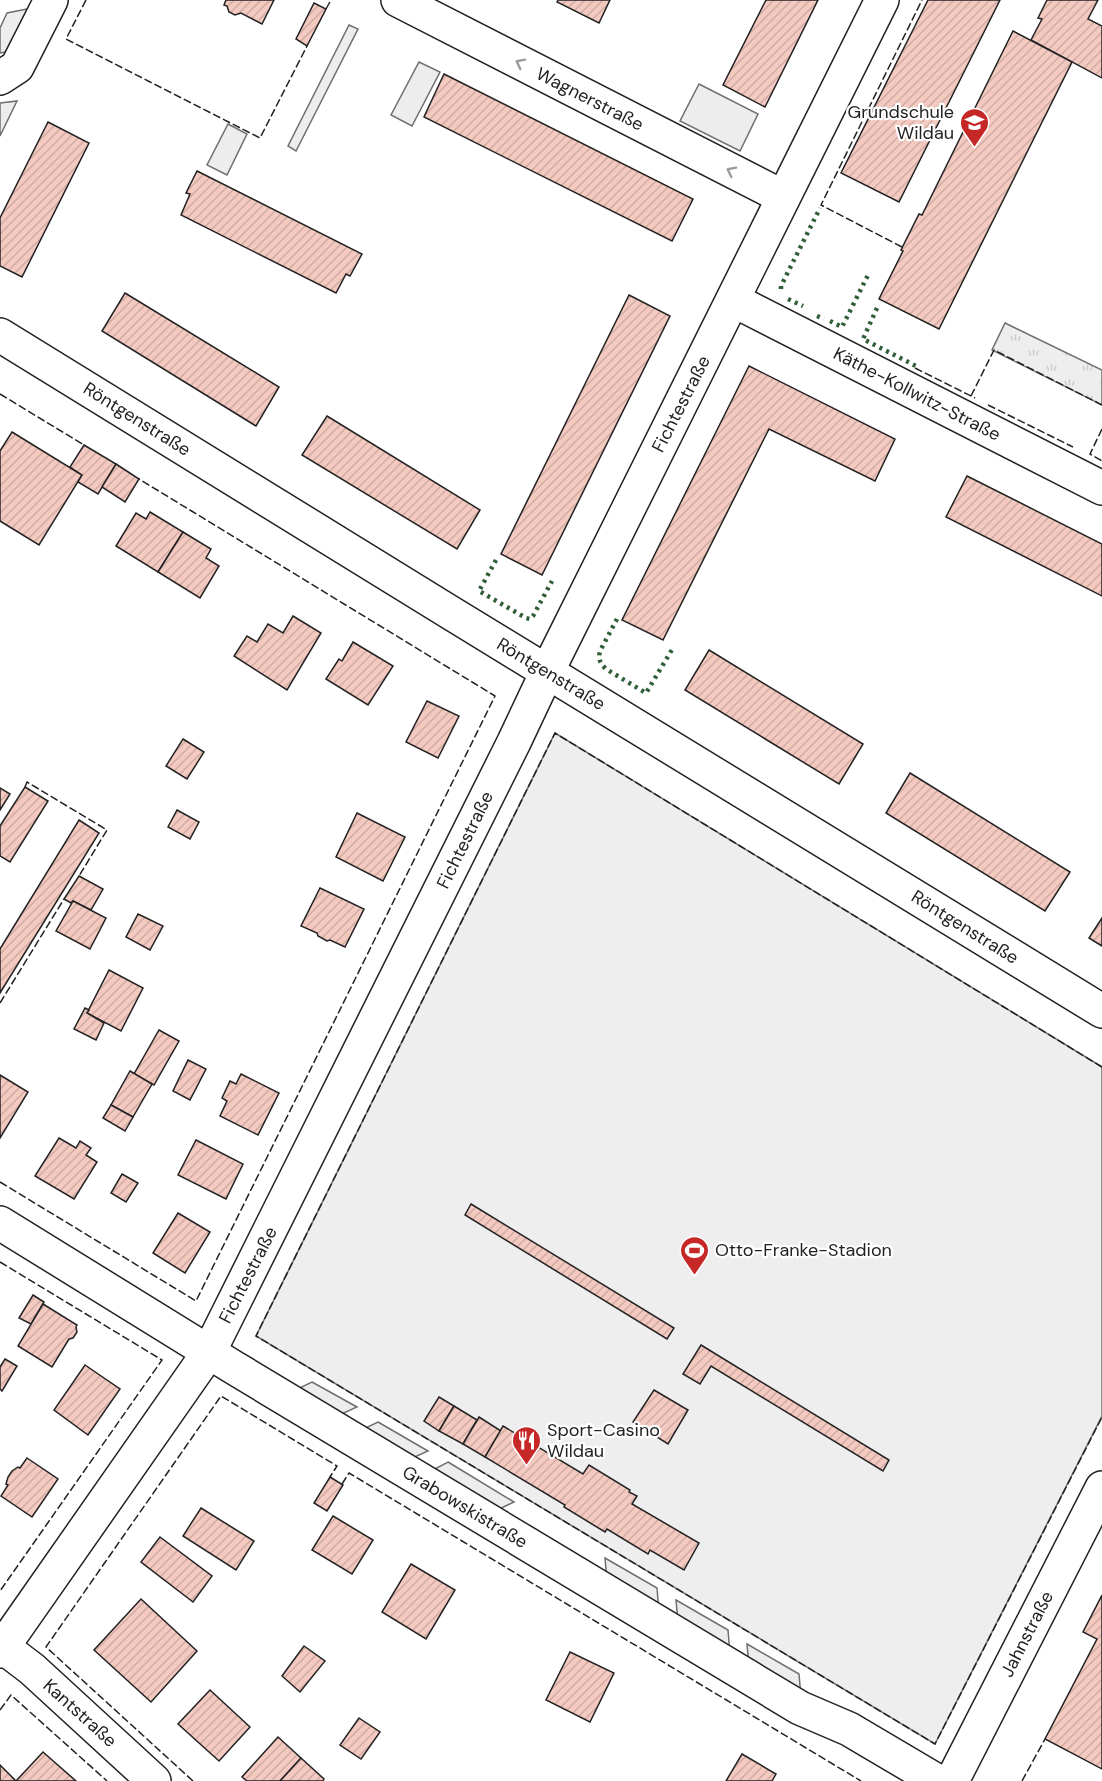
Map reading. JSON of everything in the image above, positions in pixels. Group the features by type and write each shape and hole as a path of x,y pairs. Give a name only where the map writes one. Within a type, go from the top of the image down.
{"street":[{"path":"0,78 17,67 51,0"},
{"name":"Wagnerstraße","path":"398,0 783,197"},
{"name":"Fichtestraße","path":"2,1649 209,1353 882,0"},
{"name":"Käthe-Kollwitz-Straße","path":"733,300 1102,488"},
{"name":"Röntgenstraße","path":"0,335 1102,1011"},
{"name":"Grabowskistraße","path":"0,1222 209,1353 800,1708 849,1729 937,1781"},
{"name":"Jahnstraße","path":"952,1781 1102,1488"},
{"name":"Kantstraße","path":"2,1649 32,1669 154,1781"}],"green space":[{"path":"1005,323 1102,370 1102,405 992,350"},
{"name":"Otto-Franke-Stadion","path":"555,733 1102,1067 1102,1416 935,1744 256,1336"}],"shaded area":[{"path":"32,8 11,51 0,53 0,28 7,13"},
{"path":"349,25 358,29 296,151 288,146"},
{"path":"419,62 440,72 412,126 391,115"},
{"path":"699,84 758,114 740,151 680,121"},
{"path":"17,101 0,136 0,103"},
{"path":"228,124 247,134 227,175 207,165"},
{"path":"312,1382 357,1407 335,1417 293,1391"},
{"path":"378,1422 428,1451 406,1461 357,1432"},
{"path":"448,1462 514,1502 493,1512 427,1473"},
{"path":"605,1558 657,1588 659,1612 607,1581"},
{"path":"676,1600 728,1630 730,1654 678,1622"},
{"path":"747,1644 799,1674 801,1697 749,1666"}],"building":[{"path":"226,0 274,0 262,24 241,13 235,15 229,12 227,6 224,5"},
{"path":"558,0 610,0 599,23 557,2"},
{"path":"766,0 818,0 765,107 723,85"},
{"path":"928,0 1000,0 899,202 841,173"},
{"path":"1047,0 1098,0 1088,19 1102,26 1102,78 1031,40 1042,19 1038,18"},
{"path":"314,3 326,9 307,46 296,39"},
{"path":"1013,31 1072,62 939,329 879,299 919,214 922,215"},
{"path":"444,74 693,199 672,241 424,117"},
{"path":"48,122 89,143 22,277 0,266 0,218"},
{"path":"197,171 362,254 350,276 346,274 336,293 181,215 190,194 186,193"},
{"path":"125,293 279,387 256,426 102,331"},
{"path":"629,295 670,316 542,575 501,554"},
{"path":"749,366 895,439 875,481 769,429 663,640 622,620"},
{"path":"327,416 480,510 457,549 302,455"},
{"path":"12,432 82,475 39,545 0,521 0,451"},
{"path":"84,445 116,464 98,494 78,482 82,475 70,467"},
{"path":"116,464 139,479 125,502 102,487"},
{"path":"967,476 1102,544 1102,596 946,517"},
{"path":"150,512 183,532 158,572 116,546 136,513 146,519"},
{"path":"183,532 211,549 206,558 219,566 200,598 158,572"},
{"path":"293,616 321,633 287,690 234,656 247,636 257,642 268,624 283,633"},
{"path":"353,642 393,666 368,705 326,679 339,659 342,661"},
{"path":"709,650 863,744 839,784 685,690"},
{"path":"427,701 459,716 438,758 406,742"},
{"path":"183,739 204,752 187,779 166,766"},
{"path":"910,773 1070,872 1045,911 886,813"},
{"path":"25,787 48,801 10,862 0,856 0,826"},
{"path":"0,788 10,794 0,810"},
{"path":"177,810 199,822 190,839 168,827"},
{"path":"357,813 405,837 383,881 336,857"},
{"path":"79,820 99,833 0,993 0,949"},
{"path":"79,876 103,889 91,910 64,899"},
{"path":"320,888 364,909 345,947 330,940 327,941 317,933 301,926"},
{"path":"73,901 106,918 90,949 56,931"},
{"path":"138,914 163,926 150,950 126,937"},
{"path":"1102,918 1102,946 1089,938"},
{"path":"109,970 143,988 121,1031 87,1013"},
{"path":"85,1008 89,1010 87,1013 104,1023 96,1040 74,1029"},
{"path":"159,1030 179,1041 154,1085 134,1074"},
{"path":"188,1060 206,1069 190,1100 173,1091"},
{"path":"130,1071 152,1084 133,1117 111,1105"},
{"path":"241,1074 279,1093 258,1135 220,1116 227,1101 222,1098 230,1081 236,1084"},
{"path":"0,1075 28,1092 0,1138"},
{"path":"111,1105 133,1117 125,1131 103,1118"},
{"path":"59,1138 76,1148 80,1141 91,1148 86,1155 97,1162 74,1199 35,1176"},
{"path":"196,1140 243,1164 226,1199 178,1175"},
{"path":"122,1174 138,1183 126,1202 111,1193"},
{"path":"471,1204 674,1328 667,1339 465,1215"},
{"path":"178,1213 210,1232 185,1273 153,1253"},
{"path":"33,1295 44,1302 31,1324 19,1318"},
{"path":"43,1304 77,1325 77,1332 73,1338 69,1339 52,1367 18,1346"},
{"path":"701,1345 889,1460 883,1471 711,1366 700,1384 683,1374"},
{"path":"5,1359 17,1366 2,1391 0,1389 0,1367"},
{"path":"85,1365 120,1389 88,1435 54,1410"},
{"path":"654,1390 688,1410 668,1444 633,1422"},
{"path":"439,1397 454,1406 439,1431 424,1421"},
{"path":"454,1406 477,1420 463,1444 439,1431"},
{"path":"479,1417 501,1431 485,1457 463,1444"},
{"path":"503,1426 583,1474 589,1465 637,1496 632,1504 699,1543 684,1570 650,1550 648,1554 607,1529 605,1532 485,1457"},
{"path":"27,1458 58,1479 32,1517 1,1496 8,1485 6,1484 8,1477 12,1471 20,1468"},
{"path":"330,1477 343,1485 327,1511 314,1503"},
{"path":"201,1508 254,1541 236,1570 183,1536"},
{"path":"333,1516 373,1540 352,1574 312,1550"},
{"path":"160,1537 212,1576 193,1602 141,1562"},
{"path":"411,1564 455,1590 426,1639 382,1612"},
{"path":"1102,1595 1102,1769 1045,1739 1097,1639 1083,1632"},
{"path":"141,1599 197,1651 151,1702 94,1650"},
{"path":"304,1646 325,1661 300,1692 282,1676"},
{"path":"570,1652 614,1673 590,1722 546,1700"},
{"path":"210,1690 250,1727 219,1761 178,1724"},
{"path":"359,1718 380,1732 361,1759 340,1745"},
{"path":"278,1737 301,1758 280,1781 247,1781 242,1777"},
{"path":"43,1752 76,1781 16,1781"},
{"path":"742,1754 776,1774 772,1781 726,1781"},
{"path":"301,1758 324,1779 323,1781 280,1781"},
{"path":"0,1765 16,1781 0,1781"}],"hedge":[{"path":"781,289 820,208"},
{"path":"830,321 842,327 868,275"},
{"path":"788,299 803,306"},
{"path":"877,308 863,339 918,367"},
{"path":"817,316 824,319"},
{"path":"496,560 479,591 526,618 530,619 533,616 552,581"},
{"path":"617,619 600,651 600,661 606,669 646,693 673,648"}],"fence":[{"path":"86,0 66,39 260,138 307,46"},
{"path":"326,9 331,0"},
{"path":"902,247 821,205 922,0"},
{"path":"971,396 994,350 1102,405"},
{"path":"915,368 975,398"},
{"path":"0,394 84,445"},
{"path":"988,405 1073,447"},
{"path":"1102,429 1090,454 1102,461"},
{"path":"0,1182 196,1301 495,696 139,479"},
{"path":"1102,1067 555,733 256,1336 935,1744 1102,1417"},
{"path":"25,787 27,782 107,830 79,876"},
{"path":"0,1003 64,899"},
{"path":"0,1262 162,1360 0,1591"},
{"path":"193,1781 46,1647 221,1396 337,1466 330,1477"},
{"path":"342,1484 349,1473 861,1781"},
{"path":"0,1710 11,1695 107,1781"},
{"path":"1022,1781 1045,1739"}],"place":[{"name":"Grundschule Wildau","path":"975,148"},
{"name":"Otto-Franke-Stadion","path":"694,1276"},
{"name":"Sport-Casino Wildau","path":"526,1466"}]}
